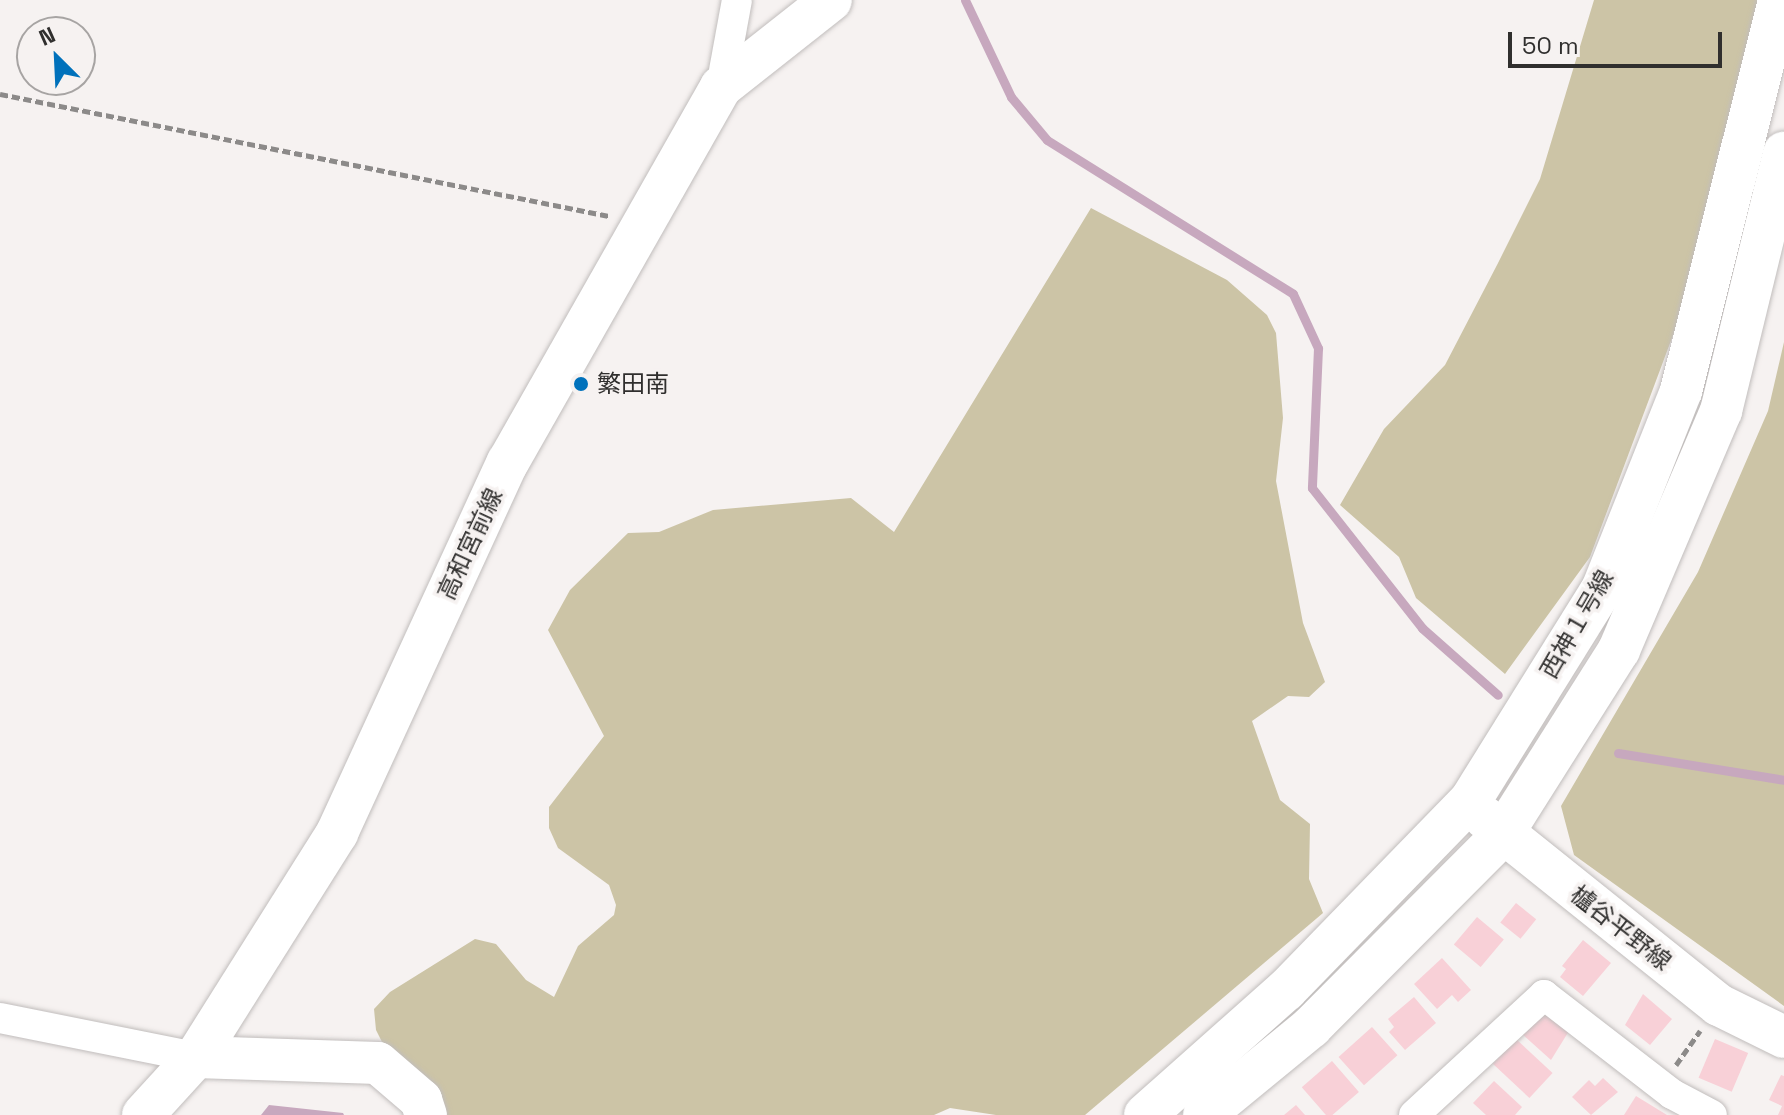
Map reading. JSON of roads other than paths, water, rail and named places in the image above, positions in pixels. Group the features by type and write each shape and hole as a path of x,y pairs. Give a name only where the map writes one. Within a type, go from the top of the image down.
{"street":[{"path":"721,87 737,0"},
{"name":"高和宮前線","path":"143,1115 196,1057 337,833 508,462 641,222 721,87 831,0"},
{"name":"西神１号線","path":"1145,1115 1286,990 1470,801 1603,587 1681,391 1779,0"},
{"name":"西神１号線","path":"1204,1115 1311,1027 1502,835 1619,650 1715,425 1784,153"},
{"name":"櫨谷平野線","path":"1470,801 1502,835 1719,1005 1784,1037"},
{"path":"1414,1115 1544,995 1661,1085 1712,1115"},
{"path":"0,1018 196,1057 378,1063 421,1100 426,1115"}],"waterway":[{"path":"965,0 1011,97 1047,140 1293,294 1318,348 1312,488 1422,628 1498,695"},
{"path":"1618,753 1784,780"}],"place":[{"name":"繁田南","path":"581,384"}]}
